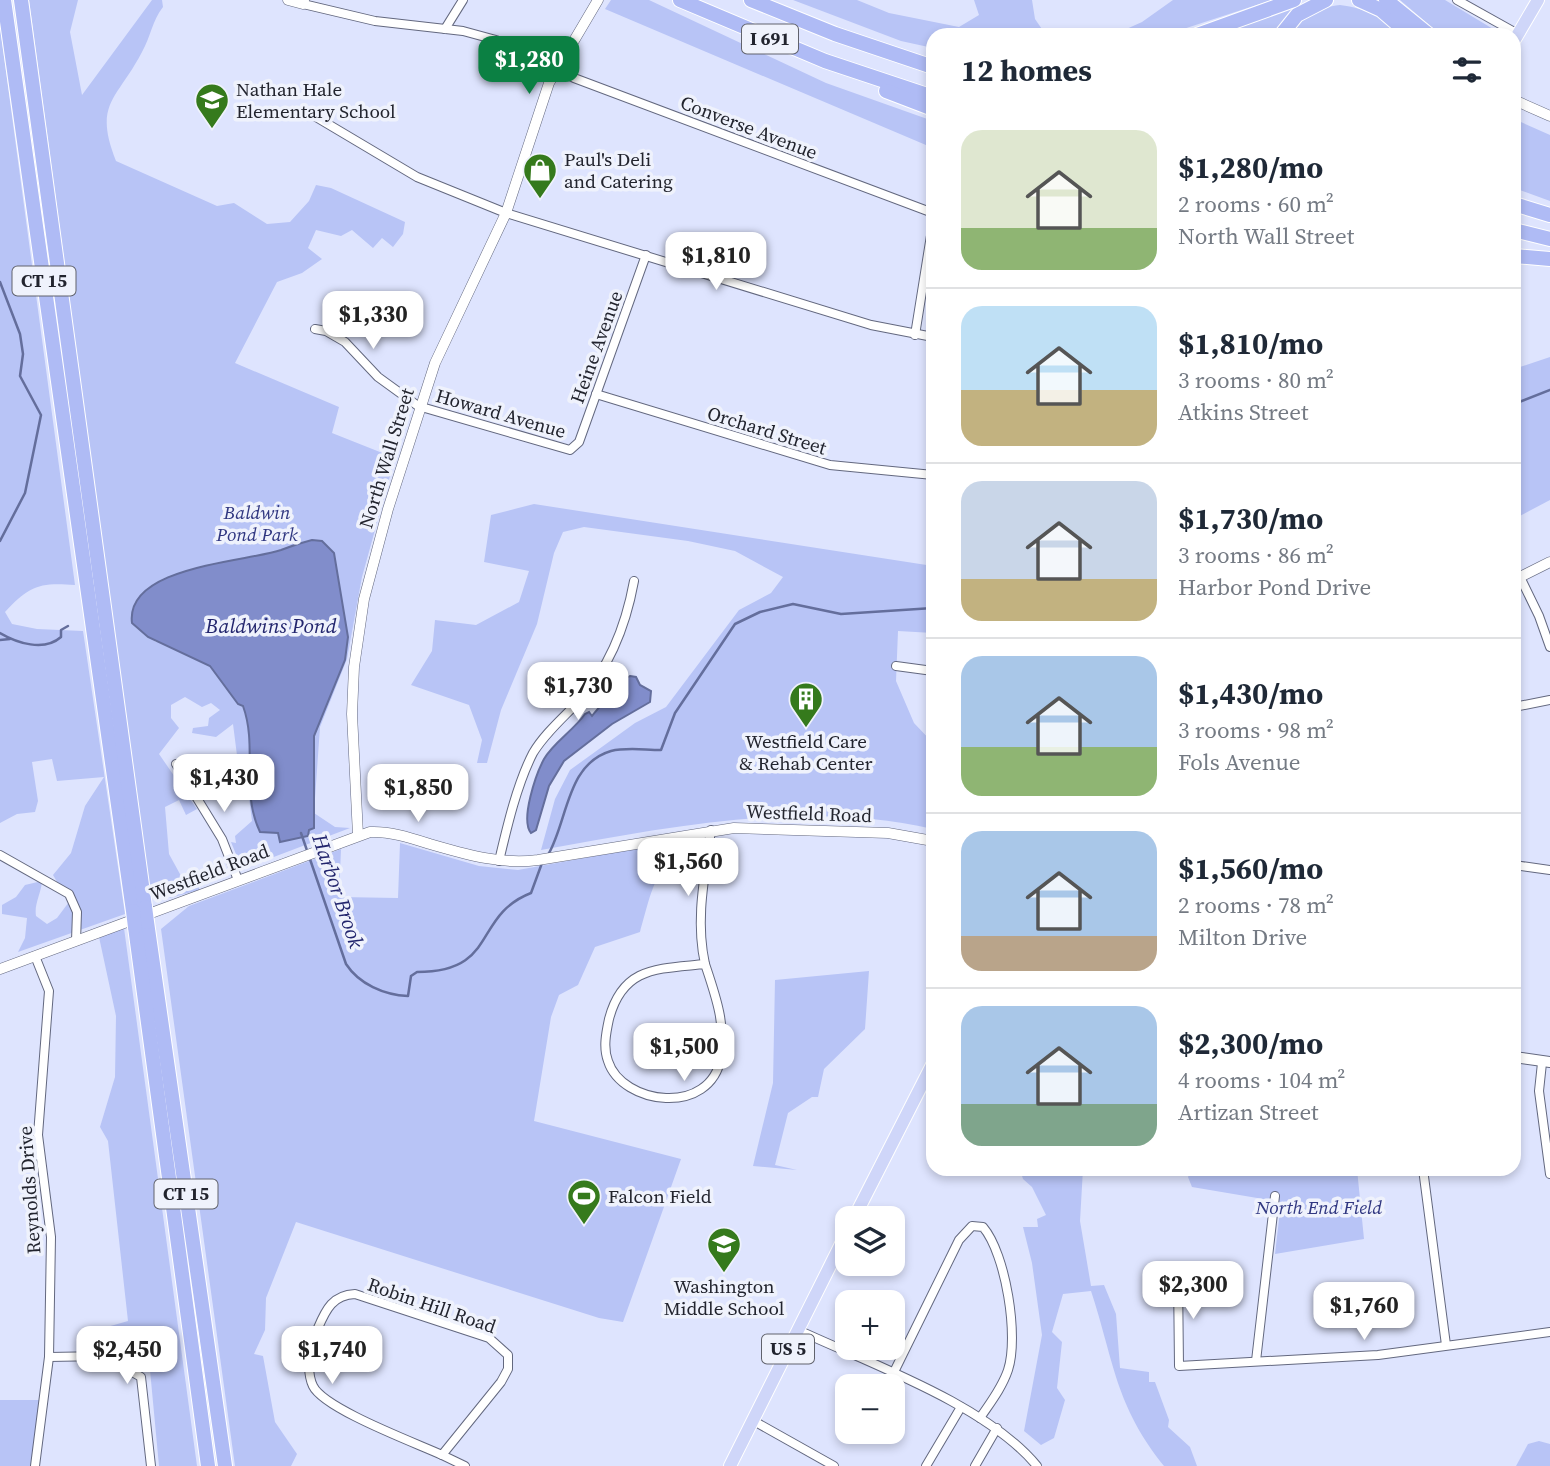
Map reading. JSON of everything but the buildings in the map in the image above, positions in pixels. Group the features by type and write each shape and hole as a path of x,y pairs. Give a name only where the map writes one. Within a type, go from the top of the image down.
{"highway":[{"name":"CT 15","path":"4,0 91,564"},
{"name":"CT 15","path":"21,0 208,1466"},
{"name":"I 691","path":"680,0 862,74 926,95"},
{"name":"I 691","path":"751,0 926,66"},
{"path":"1216,28 1294,0"},
{"path":"1287,28 1301,12 1326,0"},
{"path":"1359,0 1383,12 1402,28"},
{"path":"1386,0 1420,28"},
{"path":"902,58 926,58"},
{"path":"862,74 884,91 926,106"},
{"path":"1521,206 1550,215"},
{"path":"1521,232 1550,239"},
{"path":"1521,257 1550,260"},
{"name":"CT 15","path":"141,925 225,1466"}],"main road":[{"path":"1521,29 1538,0"},
{"path":"1521,1058 1546,1063"},
{"path":"860,1206 926,1077"},
{"name":"US 5","path":"730,1466 835,1256"}],"street":[{"path":"288,0 303,2"},
{"path":"445,29 463,0"},
{"name":"North Wall Street","path":"358,835 352,714 356,644 388,509 418,406 442,344 506,213 555,71 598,0"},
{"path":"1457,0 1500,28"},
{"name":"Converse Avenue","path":"303,2 375,21 445,29 496,40 555,71 926,210"},
{"path":"1521,103 1550,117"},
{"path":"311,114 417,177 506,213 871,325 926,336"},
{"name":"Heine Avenue","path":"574,448 646,255"},
{"path":"915,335 926,267"},
{"name":"Howard Avenue","path":"315,330 326,331 345,342 378,377 418,406 565,449 574,448"},
{"name":"Orchard Street","path":"596,394 830,465 926,474"},
{"path":"1521,576 1550,562"},
{"path":"499,860 532,755 590,688 607,663 625,619 634,581"},
{"path":"1521,585 1539,616 1550,647"},
{"path":"896,666 926,670"},
{"path":"1521,706 1550,700"},
{"path":"176,764 222,839 237,880"},
{"name":"Westfield Road","path":"0,970 358,835 389,833 499,860 534,861 711,830 789,828 888,833 926,840"},
{"path":"705,964 649,971 634,977 622,991 612,1007 605,1045 608,1063 618,1077 657,1097 676,1100 695,1095 710,1082 721,1059 719,1007 699,939 711,830"},
{"path":"0,855 69,894 77,912 76,941"},
{"path":"1521,865 1550,870"},
{"name":"Reynolds Drive","path":"35,956 49,991 38,1135 51,1237 49,1357 35,1466"},
{"path":"1546,1063 1539,1091 1550,1174"},
{"path":"1424,1176 1446,1345"},
{"path":"1256,1362 1275,1196"},
{"path":"798,1330 893,1374 960,1240 972,1226 984,1227 1007,1290 1011,1348 1002,1383 980,1418"},
{"path":"1178,1276 1179,1366 1378,1355 1550,1332"},
{"name":"Robin Hill Road","path":"442,1455 501,1382 508,1369 508,1355 489,1338 355,1294 334,1300 316,1332 309,1372 314,1388 338,1408 465,1466"},
{"path":"49,1357 104,1356 141,1377 151,1466"},
{"path":"905,1380 997,1428 1037,1466"},
{"path":"926,1466 961,1408"},
{"path":"752,1420 834,1466"},
{"path":"975,1466 997,1428"}],"green space":[{"name":"Baldwin Pond Park","path":"29,0 78,0 70,32 82,95 152,0 162,0 163,7 145,46 111,103 107,126 116,161 217,206 234,203 267,224 290,222 309,201 316,185 331,188 405,222 403,234 393,247 382,238 373,248 352,230 341,236 316,230 308,248 322,259 302,273 277,282 235,363 339,407 332,433 395,458 362,577 347,659 320,727 314,813 335,827 350,828 242,869 231,842 236,843 235,836 252,821 247,782 239,771 233,724 216,737 192,733 193,728 208,726 209,718 220,710 211,703 202,707 185,697 171,705 171,718 179,728 159,754 197,809 186,815 179,800 165,807 169,854 186,885 199,882 199,890 170,898 168,894 150,896","holes":["150,591 157,642 135,625 133,613"]},
{"path":"611,0 649,0 826,83 926,119 926,145 605,9"},
{"path":"793,0 857,0 889,13 959,27 979,15 974,0 1032,0 1035,19 1041,28 926,28 926,46 901,41"},
{"path":"1173,0 1272,0 1186,28 1129,28"},
{"path":"1400,0 1445,0 1491,28 1433,28"},
{"path":"1295,4 1299,9 1284,28 1231,28"},
{"path":"1340,5 1358,9 1394,28 1295,28 1324,8"},
{"path":"0,27 75,585 43,585 28,591 5,612 12,624 37,629 83,631 125,914 18,952 25,938 27,918 2,914 2,905 16,897 25,885 42,881 36,916 47,924 57,918 69,902 53,875 71,853 85,806 104,777 57,781 52,759 32,762 38,801 35,812 17,814 0,823"},
{"path":"1521,122 1550,135 1550,201 1521,191"},
{"path":"1550,357 1550,500 1521,515 1521,367"},
{"path":"534,504 926,565 926,633 898,631 896,681 914,723 926,736 926,828 884,820 785,816 687,825 541,850 555,799 570,770 635,723 666,707 739,610 771,593 783,577 735,551 688,541 584,527 563,532 554,553 537,624 501,710 487,763 477,763 482,740 469,705 411,685 432,651 435,620 476,625 519,602 529,571 484,562 491,515"},
{"name":"Falcon Field","path":"689,839 700,846 685,850 665,867 652,890 640,932 595,947 578,985 559,995 551,1017 534,1121 681,1159 623,1322 599,1318 296,1222 266,1298 265,1330 254,1354 263,1356 275,1422 297,1454 291,1466 235,1466 161,929 189,906 341,849 339,897 398,898 400,843 479,866 518,870"},
{"path":"124,928 197,1466 159,1466 150,1370 108,1337 107,1327 128,1321 108,1141 100,1127 115,1077 116,1016 99,937"},
{"path":"869,971 865,1029 824,1069 818,1097 812,1097 788,1113 775,1165 797,1170 753,1166 773,1083 775,980"},
{"path":"1022,1176 1083,1176 1080,1221 1091,1286 1104,1285 1116,1314 1120,1368 1149,1372 1149,1382 1155,1382 1169,1420 1168,1427 1190,1447 1197,1466 1164,1466 1135,1423 1118,1382 1091,1291 1063,1294 1052,1332 1062,1342 1057,1388 1065,1400 1054,1438 1041,1445 1024,1431 1042,1335 1032,1263 1023,1227 1038,1227 1037,1219 1046,1215 1032,1187"},
{"name":"North End Field","path":"1358,1176 1364,1239 1275,1254 1281,1202 1192,1187 1188,1177"},
{"path":"0,1400 47,1400 38,1466 0,1466"},
{"path":"1539,1441 1550,1444 1550,1466 1516,1466 1528,1444"}],"water":[{"name":"Baldwins Pond","path":"312,540 322,541 334,553 348,637 345,660 314,736 314,828 309,830 308,836 280,842 278,833 260,832 254,816 249,737 243,706 238,704 210,666 148,637 132,623 135,604 147,589 167,578"},
{"path":"630,676 636,677 640,685 651,691 650,702 612,724 564,761 549,786 536,830 531,833 528,827 528,808 544,759 585,714 589,712 592,716 601,705 614,699 619,704 620,701 616,697 622,681"}],"waterway":[{"path":"0,282 20,334 23,354 20,376 41,415 25,493 0,541"},
{"name":"Harbor Brook","path":"1521,401 1550,390"},
{"name":"Harbor Brook","path":"548,855 570,795 585,768 596,758 611,751 661,750 675,713 735,624 760,612 793,604 841,614 926,608"},
{"name":"Harbor Brook","path":"0,633 22,643 39,645 54,642 61,637 61,630 68,626"},
{"path":"0,640 10,639"},
{"name":"Harbor Brook","path":"301,833 346,964 365,983 381,991 399,995 408,996 411,976 417,972 443,970 461,963 474,953 500,915 513,903 531,893 542,863"}],"place":[{"name":"Nathan Hale Elementary School","path":"212,130"},
{"name":"Paul's Deli and Catering","path":"540,200"},
{"name":"Westfield Care & Rehab Center","path":"806,729"},
{"name":"Falcon Field","path":"584,1226"},
{"name":"Washington Middle School","path":"724,1274"}]}
